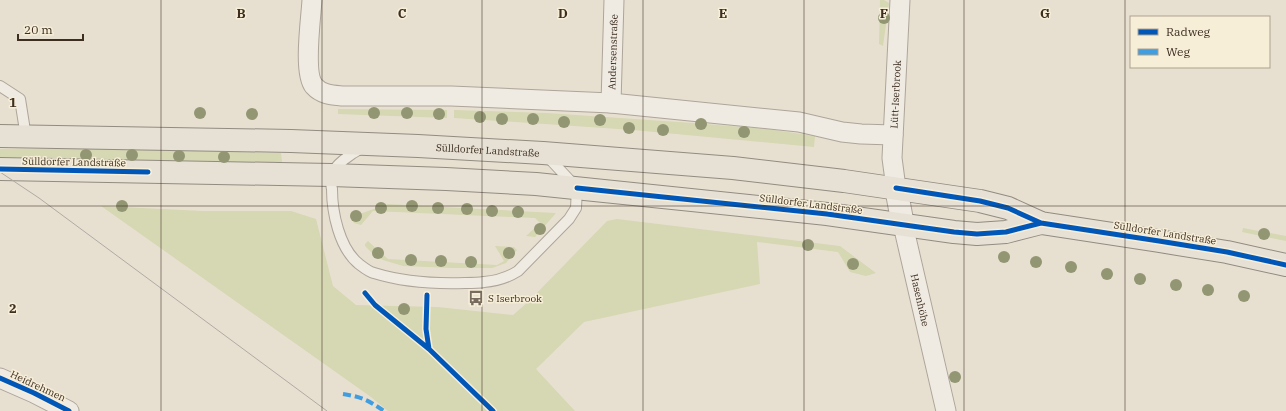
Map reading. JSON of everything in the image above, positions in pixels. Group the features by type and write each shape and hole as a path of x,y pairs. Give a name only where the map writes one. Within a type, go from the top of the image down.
{"main road":[{"name":"Sülldorfer Landstraße","path":"0,136 291,141 369,144 543,153 733,168 896,188 980,201 1008,208 1041,223 1227,252 1286,265"},
{"name":"Sülldorfer Landstraße","path":"0,169 331,175 536,184 827,214 978,234 1006,232 1041,223"}],"street":[{"path":"312,0 308,57 309,74 313,86 320,92 330,95 451,96 611,103 799,122 842,132 893,135"},
{"name":"Andersenstraße","path":"611,103 614,0"},
{"name":"Lütt-Iserbrook","path":"896,188 892,158 900,0"},
{"name":"Hasenhöhe","path":"896,188 903,225 946,411"},
{"name":"Heidrehmen","path":"0,378 69,411"}],"lane":[{"path":"0,86 20,99 26,137"},
{"path":"369,144 348,155 331,175 332,203 346,249 358,263 373,273 392,278 440,283 482,283 509,277 518,271 569,219 576,208 577,188 543,153"}],"green space":[{"path":"880,0 884,0 889,3 883,46 879,44"},
{"path":"338,109 447,110 447,118 338,114"},
{"path":"454,110 547,113 693,123 767,129 815,136 814,147 633,130 454,118"},
{"path":"71,148 281,153 282,162 199,162 0,157 0,149"},
{"path":"388,204 556,213 535,237 526,236 540,223 535,218 373,211 361,225 354,223 351,217"},
{"path":"101,206 203,211 291,211 316,219 333,286 356,305 438,307 513,315 529,301 607,221 617,219 840,246 876,273 866,276 850,272 838,252 757,242 760,284 584,322 536,369 575,411 388,411 371,397"},
{"path":"1243,228 1286,236 1286,241 1242,232"},
{"path":"368,241 388,259 497,265 504,261 495,246 514,247 517,250 506,263 492,268 403,266 383,260 372,253 365,246"}],"tram line":[{"path":"0,172 39,198 327,411"}],"marked path":[{"path":"343,394 355,396 365,400 384,411"}],"cycle path":[{"path":"0,169 148,172"},
{"path":"577,188 827,214 977,234 1006,232 1041,223"},
{"path":"896,188 980,201 1008,208 1041,223 1227,252 1286,265"},
{"path":"365,293 375,305 429,349 493,411"},
{"path":"427,295 426,329 429,349"},
{"path":"0,378 69,411"}],"place":[{"name":"S Iserbrook","path":"476,298"}]}
